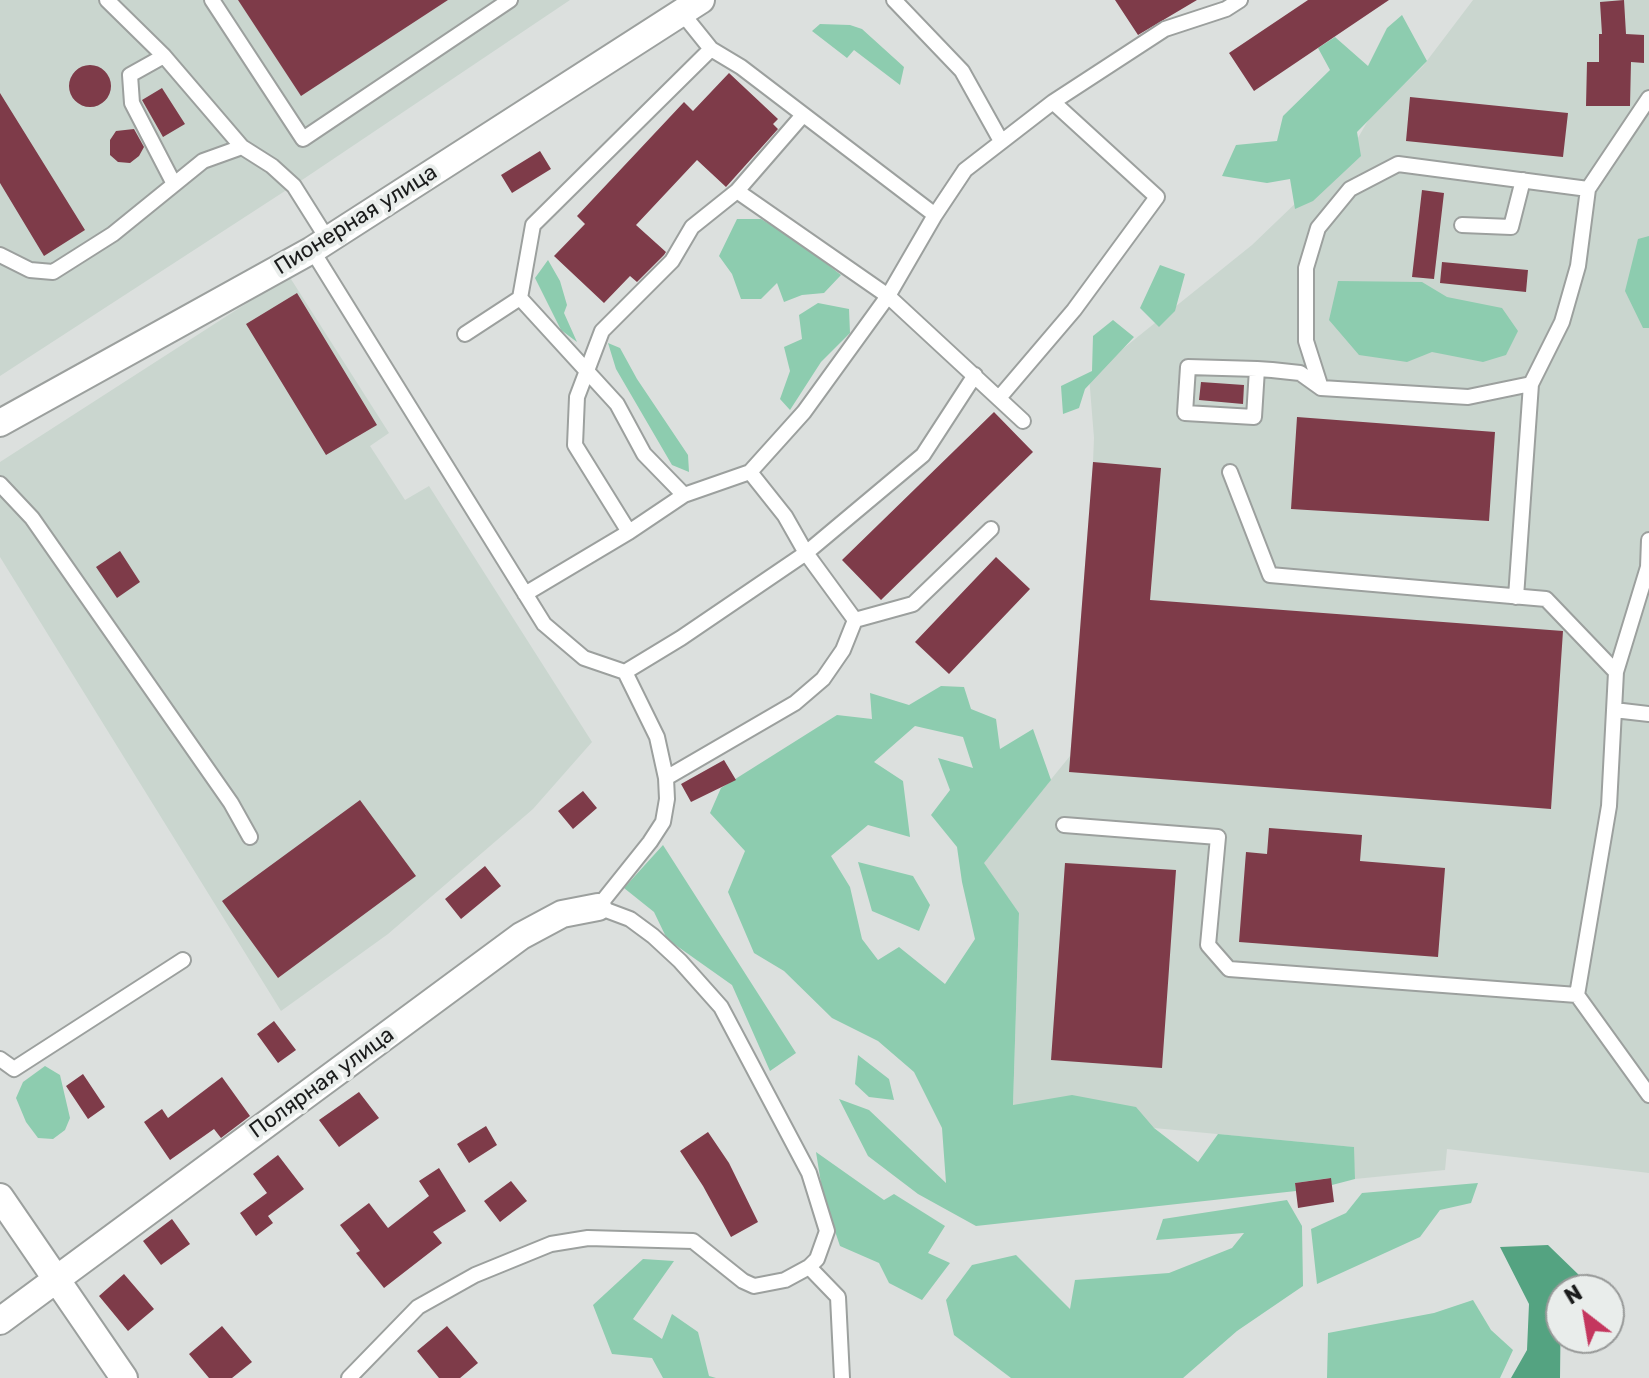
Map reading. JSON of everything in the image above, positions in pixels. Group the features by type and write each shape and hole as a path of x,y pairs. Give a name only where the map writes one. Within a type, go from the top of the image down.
{"street":[{"name":"Пионерная улица","path":"0,423 320,245 692,6"},
{"name":"Полярная улица","path":"0,1321 521,936 562,914 598,907"},
{"path":"0,1197 124,1378"}],"lane":[{"path":"107,0 164,56 242,147 272,166 294,186 320,245 544,624 584,658 625,672 657,737 667,799 663,822 634,864 598,907 630,919 653,936 721,1007 809,1173 827,1231 817,1259 809,1267 785,1280 754,1286 743,1281 693,1241 588,1238 551,1244 475,1275 418,1307 349,1378"},
{"path":"212,0 303,139 510,0"},
{"path":"894,0 962,71 1001,141"},
{"path":"525,594 684,495 750,472 804,412 888,296 965,170 1053,102 1165,29 1226,9 1240,0"},
{"path":"692,6 711,49 741,67 935,215"},
{"path":"465,334 520,298 533,225 711,49"},
{"path":"164,56 130,75 132,103 174,184"},
{"path":"1516,597 1531,384 1562,322 1578,266 1588,189 1649,98"},
{"path":"999,398 1074,310 1157,197 1053,102"},
{"path":"629,532 575,445 577,397 602,331 672,261 692,227 737,191 803,115"},
{"path":"0,255 30,270 53,272 113,234 203,161 242,147"},
{"path":"1321,388 1306,341 1306,268 1318,228 1350,189 1398,164 1588,189"},
{"path":"1462,225 1511,227 1523,180"},
{"path":"737,191 888,296 1023,421"},
{"path":"520,298 617,404 644,454 684,495"},
{"path":"1257,369 1254,417 1185,413 1188,367 1257,369 1300,373 1321,388 1468,397 1531,384"},
{"path":"625,672 806,553 923,455 975,375"},
{"path":"750,472 785,516 806,553 855,620"},
{"path":"1230,472 1270,575 1546,599 1616,672"},
{"path":"0,484 32,518 231,803 250,837"},
{"path":"855,620 913,604 991,529"},
{"path":"1649,540 1648,567 1616,672 1609,806 1577,995 1649,1095"},
{"path":"666,778 795,703 823,679 843,650 855,620"},
{"path":"1614,710 1649,714"},
{"path":"1064,825 1218,837 1208,945 1229,969 1577,995"},
{"path":"0,1059 14,1069 183,960"},
{"path":"809,1267 838,1297 842,1378"}],"shaded area":[{"path":"0,0 570,0 305,178 0,376"},
{"path":"1473,0 1649,0 1649,1173 1447,1149 1445,1170 1355,1179 1353,1147 1154,1128 1013,1106 1019,913 983,863 1070,756 1093,462 1089,376 1252,245 1351,150 1370,117 1423,66"},
{"path":"1402,15 1427,61 1357,132 1361,156 1313,201 1295,209 1290,179 1267,183 1222,176 1236,145 1277,141 1283,116 1330,70 1318,48 1335,37 1368,66 1387,28"},
{"path":"820,24 850,25 862,29 904,67 900,85 854,50 847,58 812,31"},
{"path":"737,219 761,219 800,243 841,275 824,293 802,295 784,302 777,283 761,299 741,299 732,274 719,256"},
{"path":"1649,236 1649,328 1643,328 1625,291 1638,239"},
{"path":"548,260 560,281 567,305 564,313 577,342 561,330 535,278"},
{"path":"1160,265 1185,274 1175,311 1159,327 1140,308"},
{"path":"289,276 389,433 370,446 405,500 429,486 592,742 533,809 388,934 281,1011 0,557 0,462"},
{"path":"1338,281 1422,282 1447,297 1502,308 1518,331 1506,355 1483,362 1432,352 1407,362 1359,355 1329,320"},
{"path":"818,303 849,309 850,333 821,362 790,410 780,399 790,371 784,347 802,339 799,315"},
{"path":"1113,320 1134,337 1085,389 1079,408 1063,414 1061,386 1092,371 1093,336"},
{"path":"608,343 620,348 688,455 689,472 672,465 616,369"},
{"path":"941,686 964,687 971,709 996,719 1000,749 1033,729 1051,780 984,863 1019,913 1013,1105 1072,1095 1136,1107 1154,1128 1198,1162 1218,1134 1354,1147 1355,1179 1332,1185 1330,1178 1295,1183 1296,1191 976,1226 918,1194 868,1156 839,1099 869,1110 946,1183 942,1128 914,1072 878,1041 832,1018 784,971 754,953 728,892 745,851 710,813 721,788 837,715 872,719 870,693 909,705","holes":["915,726 963,737 973,768 938,758 950,790 931,815 957,847 975,939 945,984 899,947 878,960 862,939 850,887 831,856 868,825 910,837 903,781 874,762"]},
{"path":"663,845 796,1053 770,1071 732,985 667,939 654,912 624,888"},
{"path":"858,862 913,876 930,905 919,931 872,911"},
{"path":"858,1055 889,1079 894,1100 869,1097 855,1084"},
{"path":"45,1066 60,1075 70,1118 65,1130 53,1139 38,1138 26,1122 16,1098 23,1082"},
{"path":"816,1152 884,1200 894,1194 945,1226 928,1253 950,1263 922,1300 889,1283 879,1263 840,1246 823,1196"},
{"path":"1478,1183 1471,1203 1440,1210 1420,1237 1317,1284 1311,1229 1346,1213 1362,1193"},
{"path":"1287,1200 1302,1226 1303,1286 1237,1331 1183,1378 1011,1378 954,1335 946,1300 972,1265 1016,1255 1070,1309 1075,1280 1169,1273 1232,1248 1244,1233 1156,1240 1163,1219"},
{"path":"1548,1245 1578,1274 1545,1274 1545,1354 1560,1354 1560,1378 1511,1378 1527,1350 1529,1304 1500,1247"},
{"path":"643,1259 674,1261 633,1319 662,1339 672,1314 698,1332 709,1376 716,1378 663,1378 652,1358 612,1354 593,1305"},
{"path":"1473,1300 1491,1330 1513,1350 1500,1378 1327,1378 1328,1333 1434,1313"}],"building":[{"path":"238,0 448,0 301,96"},
{"path":"1115,0 1197,0 1138,35"},
{"path":"1308,0 1389,0 1254,91 1229,53"},
{"path":"1624,0 1626,34 1644,35 1644,63 1631,62 1630,106 1586,106 1587,62 1599,62 1599,34 1602,34 1600,2"},
{"path":"90,65 105,71 111,86 105,101 90,107 75,101 69,86 75,71"},
{"path":"729,73 778,119 773,124 778,129 726,187 697,160 636,225 666,252 637,282 630,276 604,303 554,256 585,224 577,216 684,102 693,111"},
{"path":"162,88 185,124 163,137 142,100"},
{"path":"0,93 85,230 44,256 0,183"},
{"path":"1410,97 1568,113 1563,157 1406,141"},
{"path":"134,129 144,147 130,163 118,162 110,155 110,140 116,131"},
{"path":"540,151 551,169 512,193 501,175"},
{"path":"1422,190 1444,193 1434,279 1412,277"},
{"path":"1442,262 1528,270 1526,292 1440,283"},
{"path":"297,293 377,425 326,455 246,324"},
{"path":"1201,382 1244,385 1243,404 1199,400"},
{"path":"994,412 1033,452 881,600 842,560"},
{"path":"1297,417 1495,432 1489,521 1291,509"},
{"path":"1093,462 1161,468 1150,600 1563,631 1551,809 1069,772"},
{"path":"120,551 140,582 117,598 96,567"},
{"path":"996,557 1030,589 949,674 915,642"},
{"path":"724,760 736,780 691,802 681,784"},
{"path":"583,791 597,808 573,829 558,811"},
{"path":"360,800 416,876 278,978 222,901"},
{"path":"1269,828 1362,835 1360,861 1445,868 1438,957 1239,942 1246,852 1267,854"},
{"path":"1065,863 1176,870 1162,1068 1051,1060"},
{"path":"485,866 501,886 461,919 445,899"},
{"path":"274,1021 296,1050 278,1063 257,1034"},
{"path":"83,1074 105,1107 88,1119 66,1086"},
{"path":"222,1077 250,1116 221,1138 214,1129 170,1160 144,1122 162,1109 168,1118"},
{"path":"359,1092 379,1118 339,1147 319,1120"},
{"path":"486,1126 497,1145 469,1163 457,1144"},
{"path":"708,1132 729,1163 758,1222 731,1237 680,1151"},
{"path":"278,1155 304,1189 268,1216 273,1223 256,1236 240,1213 267,1193 253,1174"},
{"path":"439,1168 466,1211 433,1232 442,1243 384,1288 356,1253 360,1251 340,1225 369,1203 388,1228 429,1196 419,1181"},
{"path":"1331,1178 1334,1202 1298,1208 1295,1183"},
{"path":"511,1181 527,1201 500,1222 484,1201"},
{"path":"172,1219 190,1244 161,1265 143,1241"},
{"path":"124,1274 154,1309 128,1331 99,1296"},
{"path":"222,1326 252,1362 232,1378 209,1378 189,1354"},
{"path":"447,1326 478,1363 460,1378 439,1378 417,1351"}]}
